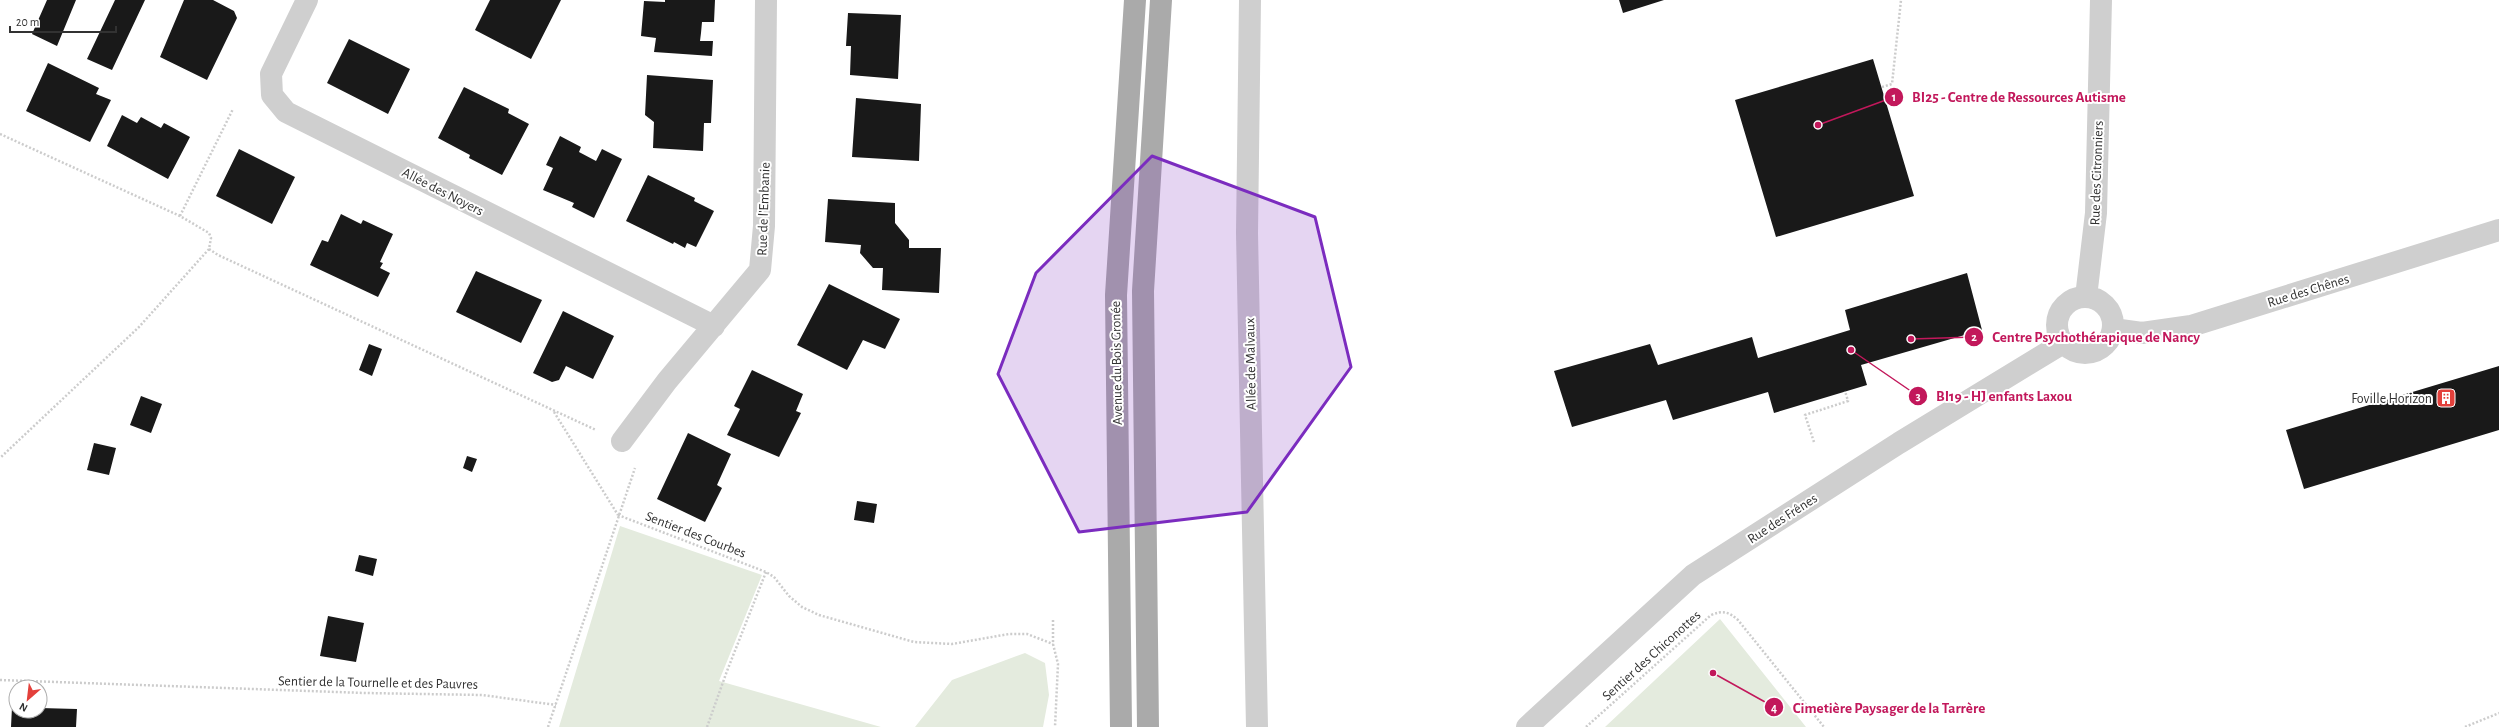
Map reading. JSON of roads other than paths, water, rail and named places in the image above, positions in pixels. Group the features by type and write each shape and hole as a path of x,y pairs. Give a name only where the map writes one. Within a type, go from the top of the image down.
{"main road":[{"name":"Avenue du Bois Gronée","path":"1121,727 1116,295 1135,0"},
{"name":"Avenue du Bois Gronée","path":"1148,727 1143,291 1161,0"}],"street":[{"name":"Allée des Noyers","path":"307,0 271,74 272,95 286,112 714,326"},
{"name":"Rue de l'Embanie","path":"622,441 643,410 760,270 762,257 766,0"},
{"name":"Allée de Malvaux","path":"1250,0 1248,233 1257,727"},
{"name":"Rue des Citronniers","path":"2086,297 2096,213 2101,0"},
{"name":"Rue des Chênes","path":"2113,329 2142,333 2191,326 2499,230"},
{"path":"2086,297 2101,301 2111,313 2113,329 2107,343 2093,352 2077,352 2063,343 2057,328 2060,313 2070,301 2086,297"},
{"name":"Rue des Frênes","path":"1527,727 1693,576 1892,447 2063,343"}],"place":[{"name":"BI25 - Centre de Ressources Autisme","path":"1818,125"},
{"name":"Centre Psychothérapique de Nancy","path":"1911,339"},
{"name":"BI19 - HJ enfants Laxou","path":"1851,350"},
{"name":"Foville Horizon","path":"2446,398"},
{"name":"Cimetière Paysager de la Tarrère","path":"1713,673"}]}
